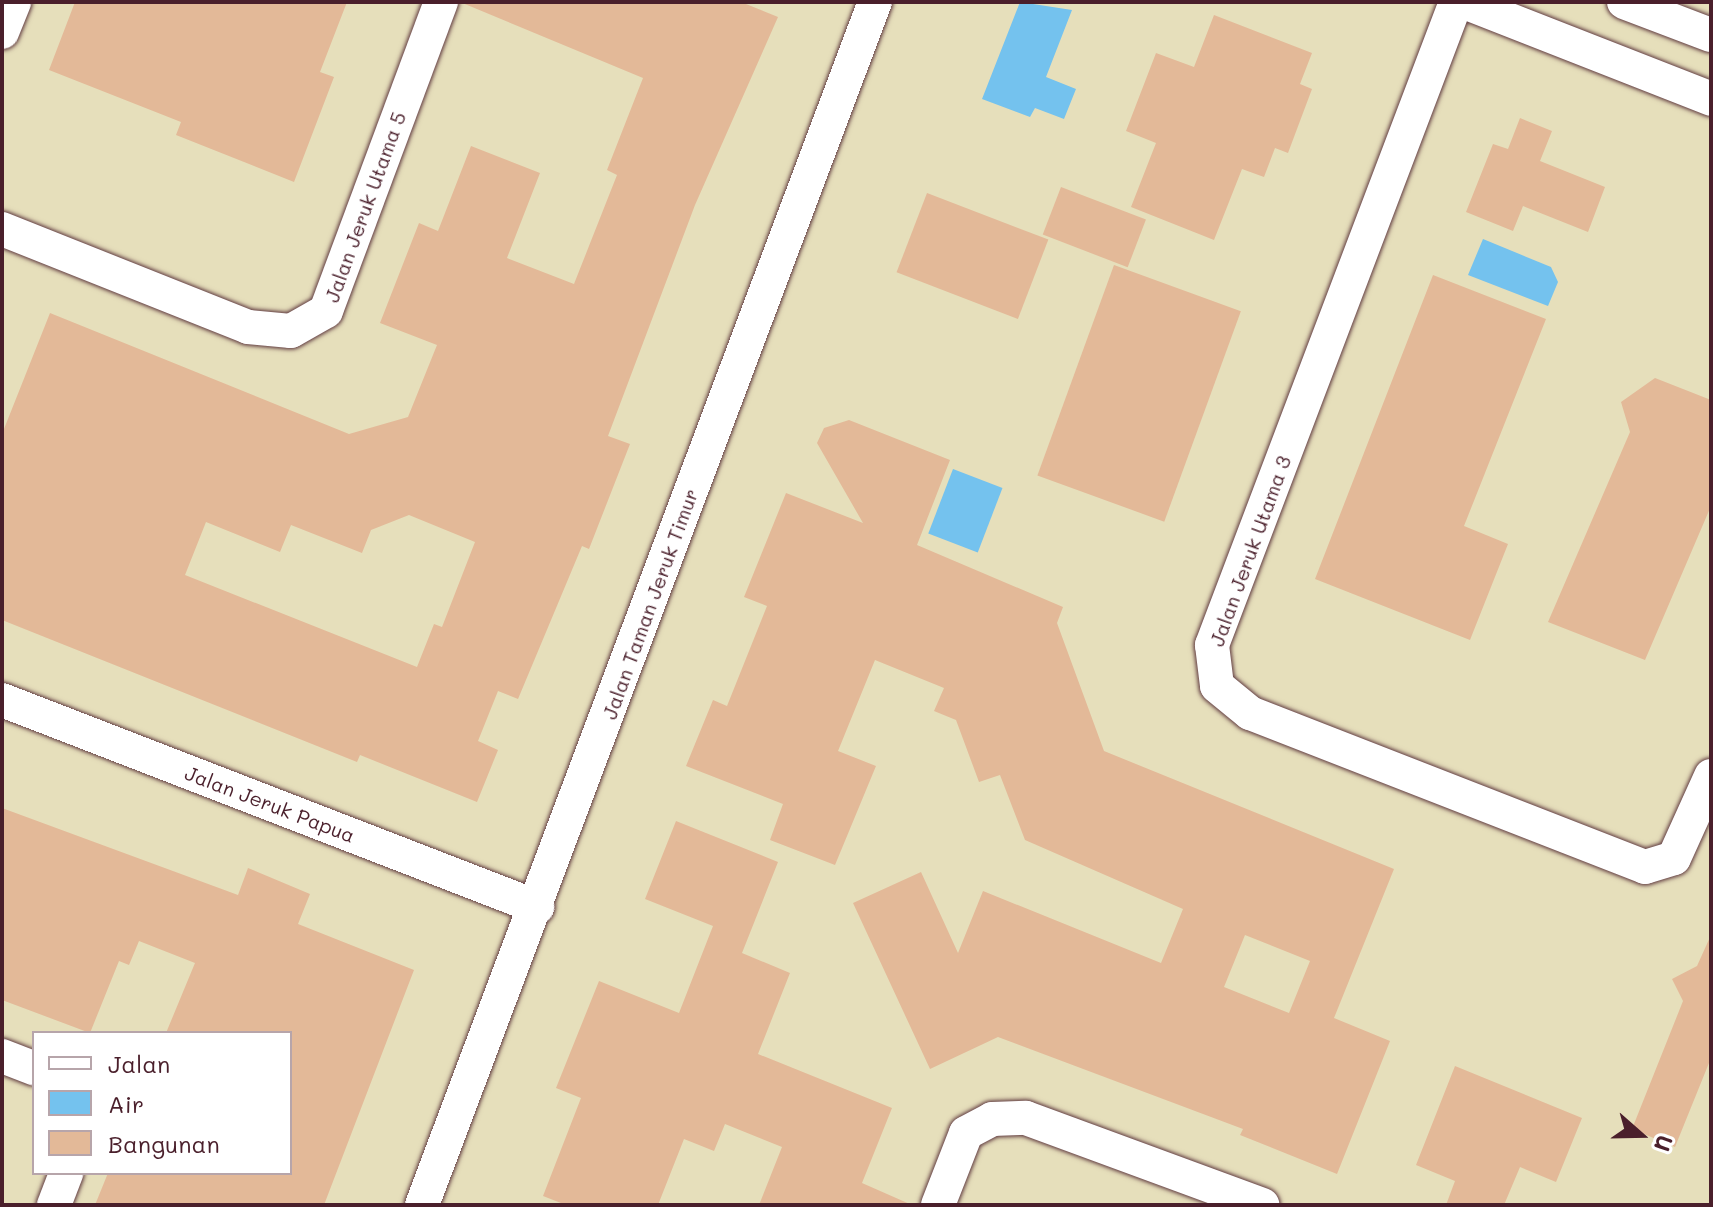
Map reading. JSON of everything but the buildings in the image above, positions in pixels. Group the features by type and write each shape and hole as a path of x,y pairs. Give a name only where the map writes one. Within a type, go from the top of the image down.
{"street":[{"path":"2,32 14,2"},
{"name":"Jalan Jeruk Utama 5","path":"2,229 248,327 291,331 326,311 441,2"},
{"name":"Jalan Taman Jeruk Timur","path":"422,1205 537,907 875,2"},
{"name":"Jalan Jeruk Utama 3","path":"1456,2 1212,645 1217,686 1250,713 1645,867 1674,858 1711,776"},
{"path":"1464,2 1711,99"},
{"path":"1624,2 1711,35"},
{"name":"Jalan Jeruk Papua","path":"2,700 537,907"},
{"path":"2,1056 32,1067"},
{"path":"938,1205 966,1133 992,1119 1026,1118 1263,1205"},
{"path":"54,1205 65,1175"}],"water":[{"path":"1020,2 1072,10 1046,77 1076,89 1064,119 1035,108 1030,117 982,99"},
{"path":"1483,239 1551,267 1558,282 1548,306 1468,275"},
{"path":"953,469 1002,488 978,552 928,533"}]}
